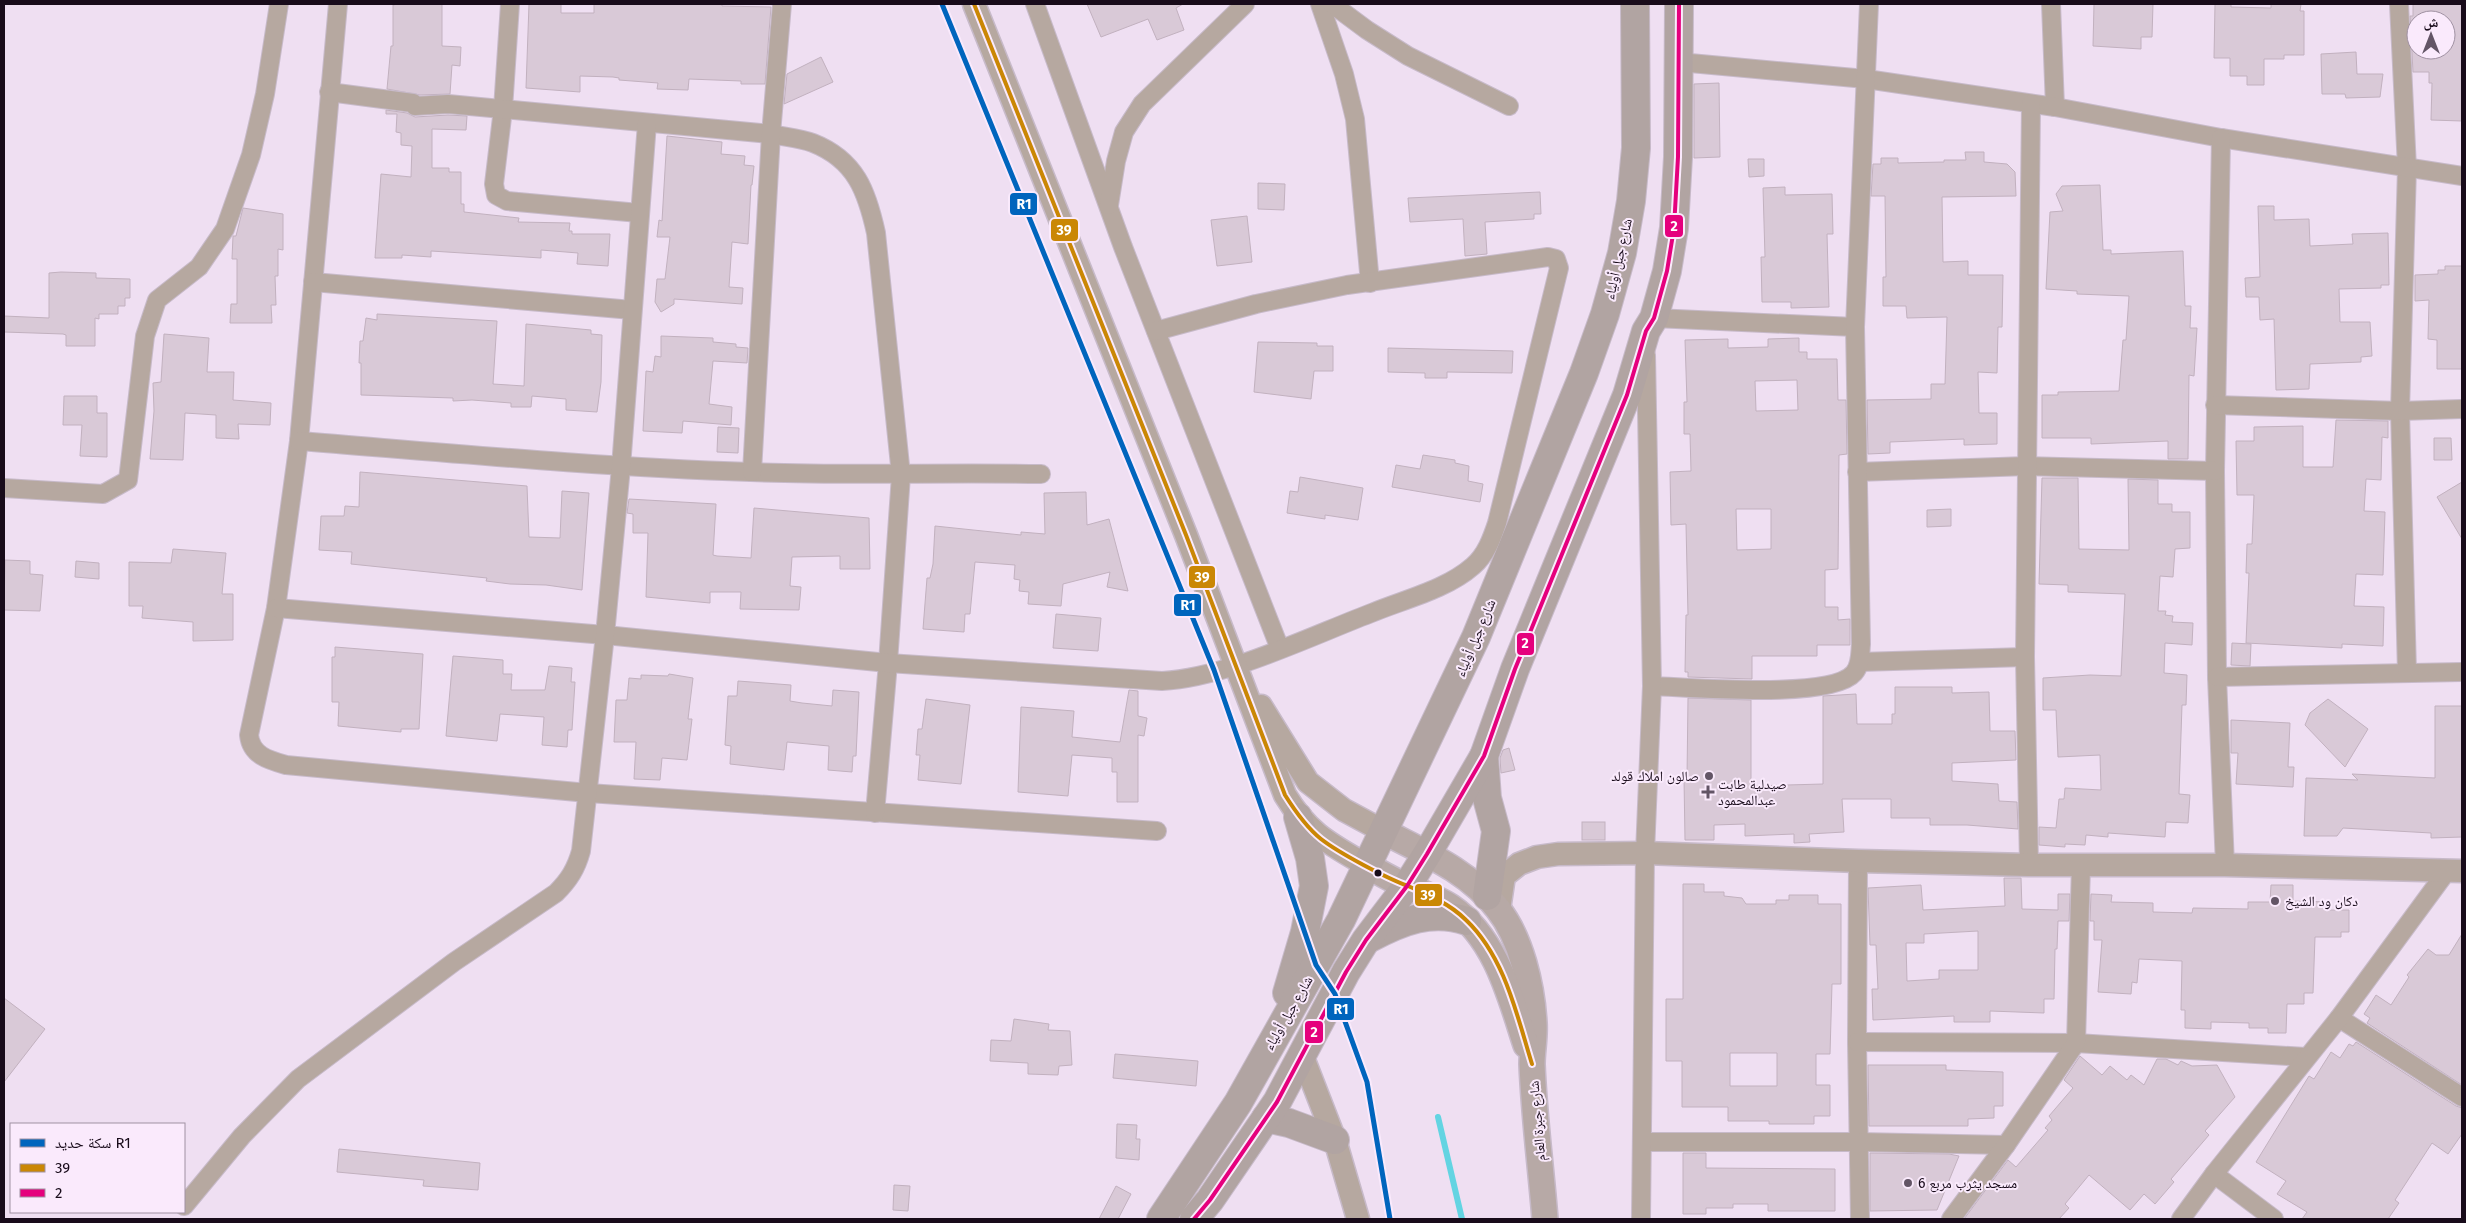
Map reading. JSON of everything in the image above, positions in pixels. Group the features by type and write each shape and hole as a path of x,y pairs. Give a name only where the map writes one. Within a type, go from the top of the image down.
{"main road":[{"name":"شارع جبل أولياء","path":"1161,1219 1238,1103 1262,1057 1341,920 1476,637 1584,373 1605,314 1622,253 1631,201 1636,148 1635,4"},
{"path":"1194,1219 1210,1200 1266,1118 1366,940 1407,886 1484,756 1515,669 1627,395 1667,271 1674,228 1678,157 1679,4"},
{"path":"1484,756 1486,798 1496,830 1493,903"},
{"path":"1262,1057 1292,980 1314,886 1310,858 1298,817"},
{"name":"شارع جبرة العام","path":"1383,830 1466,878 1493,903 1523,961 1531,991 1534,1024 1532,1064 1545,1219"},
{"path":"1366,865 1451,907 1468,921 1500,968 1532,1064"},
{"path":"1366,940 1395,924 1421,916 1450,915 1468,921"},
{"path":"1266,1118 1289,1123 1335,1140"}],"street":[{"path":"4,488 103,494 128,480 145,336 157,300 199,267 225,229 251,155 265,94 278,4"},
{"path":"338,4 299,441 276,608 249,735 250,744 263,757 286,765 588,793 1157,831"},
{"path":"510,4 503,109 494,184 496,195 506,201 639,213"},
{"path":"752,472 772,134 782,4"},
{"path":"974,4 1285,795 1298,817 1321,839 1366,865"},
{"path":"1109,207 1116,161 1124,132 1142,104 1245,4"},
{"path":"1320,4 1344,74 1355,119 1370,283"},
{"path":"1332,4 1367,30 1408,56 1510,106"},
{"path":"1652,686 1789,690 1840,683 1854,673 1860,662 1855,327 1869,4"},
{"path":"2051,4 2055,107"},
{"path":"2399,4 2407,168 2400,411 2407,672"},
{"path":"1039,5 1109,207 1280,649"},
{"path":"1679,62 1866,79 2055,107 2221,138 2462,176"},
{"path":"329,92 413,103 415,106 448,104 772,134 812,142 836,154 853,172 868,199 876,233 901,475 888,663 874,813"},
{"path":"2029,864 2026,657 2031,104"},
{"path":"185,1205 242,1136 298,1078 454,962 556,892 568,881 577,866 581,851 588,793 621,467 647,123"},
{"path":"2221,138 2215,471 2217,677 2224,865"},
{"path":"276,608 605,635 888,663 1162,681 1185,680 1237,669 1280,649 1445,584 1474,565 1489,545 1497,523 1559,268 1556,259 1548,257 1370,283 1256,304 1156,331"},
{"path":"313,282 632,310"},
{"path":"1641,1219 1645,852 1652,686 1650,324 1855,327"},
{"path":"2215,405 2400,411 2462,409"},
{"path":"299,441 621,467 901,475 1041,474"},
{"path":"1857,472 2027,466 2215,471"},
{"path":"1860,662 2026,657"},
{"path":"1237,669 1308,782 1344,810 1383,830"},
{"path":"2217,677 2462,672"},
{"path":"1493,903 1504,876 1519,864 1537,857 1558,854 1645,852 1858,861 2081,865 2224,865 2455,871"},
{"path":"1858,861 1857,1042 1860,1219"},
{"path":"1951,1219 2006,1145 2076,1043 2081,865"},
{"path":"2181,1219 2306,1057 2455,871"},
{"path":"2339,1018 2462,1096"},
{"path":"1857,1042 2076,1043 2306,1057"},
{"path":"1302,1055 1335,1140 1358,1219"},
{"path":"1642,1142 1859,1142 2006,1145"},
{"path":"2214,1174 2274,1219"}],"building":[{"path":"442,4 442,46 461,47 460,66 452,65 450,94 420,95 387,89 391,46 393,46 393,5"},
{"path":"529,4 561,4 561,13 594,13 594,4 722,4 722,6 771,7 765,84 741,84 741,81 689,79 688,90 657,89 658,83 619,80 619,78 613,77 580,76 580,92 526,88"},
{"path":"1087,4 1183,4 1176,8 1184,30 1157,40 1148,19 1101,37"},
{"path":"2094,4 2153,4 2152,37 2141,37 2141,49 2093,46"},
{"path":"2215,4 2231,4 2231,7 2271,8 2271,4 2301,4 2300,11 2304,11 2304,55 2284,55 2284,59 2264,59 2264,85 2247,85 2247,76 2230,76 2230,58 2214,58"},
{"path":"2413,4 2462,4 2462,121 2431,120 2432,83 2429,83 2429,72 2413,72 2412,60 2456,60 2456,10 2413,10"},
{"path":"2356,52 2357,74 2383,74 2380,97 2346,98 2345,94 2322,94 2321,54"},
{"path":"821,57 833,82 784,104 787,74"},
{"path":"1719,83 1720,157 1694,158 1694,84"},
{"path":"386,110 407,113 415,117 467,116 466,130 432,129 432,168 449,168 449,172 461,172 461,204 464,204 464,212 519,218 518,222 570,223 569,231 572,231 572,234 610,234 608,266 577,264 578,253 541,250 541,258 431,251 431,257 402,255 402,258 375,258 381,174 411,177 412,146 401,145 401,133 396,132 397,114 386,114"},
{"path":"667,136 722,142 721,154 745,156 744,165 754,166 751,185 748,244 732,242 729,287 743,288 742,304 674,299 674,304 661,312 655,302 657,279 665,279 670,237 657,237 659,220 662,221"},
{"path":"1965,152 1984,152 1984,162 2007,164 2015,172 2016,196 1942,197 1943,262 1968,261 1968,275 2003,275 2002,327 1998,327 1997,373 1978,372 1979,413 1997,413 1997,444 1964,445 1964,439 1890,442 1890,453 1868,454 1867,400 1931,399 1931,384 1945,384 1947,317 1907,318 1906,306 1883,306 1883,277 1886,277 1885,196 1871,196 1873,164 1881,164 1881,158 1898,158 1898,163 1966,160"},
{"path":"1748,159 1764,159 1764,176 1749,177"},
{"path":"1258,183 1285,184 1284,210 1258,209"},
{"path":"2100,185 2103,250 2111,250 2111,254 2183,251 2185,306 2191,306 2190,328 2197,328 2194,376 2189,375 2188,459 2168,459 2168,441 2091,444 2091,438 2042,438 2042,395 2058,395 2058,392 2119,391 2123,340 2126,340 2129,296 2077,294 2077,291 2046,289 2050,212 2063,211 2056,194 2062,186"},
{"path":"1785,187 1785,195 1832,194 1833,234 1827,234 1829,307 1791,308 1791,302 1762,302 1761,257 1765,257 1763,188"},
{"path":"1540,192 1541,214 1534,214 1534,219 1485,222 1487,254 1465,256 1463,219 1410,222 1408,198"},
{"path":"2258,206 2274,206 2274,220 2309,219 2310,246 2353,244 2352,234 2388,233 2389,285 2381,285 2381,288 2339,289 2340,322 2370,322 2372,356 2361,357 2361,362 2310,364 2309,389 2276,390 2274,319 2260,320 2259,297 2246,297 2245,278 2260,277"},
{"path":"243,208 283,214 283,250 278,249 278,276 275,276 276,305 271,305 272,323 230,323 231,304 237,304 237,259 232,259 233,236 236,236"},
{"path":"1247,216 1252,262 1217,266 1211,220"},
{"path":"2445,266 2462,266 2462,369 2437,369 2437,340 2428,339 2429,300 2415,301 2415,275 2438,274 2438,270 2445,270"},
{"path":"49,273 96,273 96,278 130,279 130,298 125,298 125,306 118,306 118,314 99,314 99,319 95,318 95,346 66,346 66,335 63,334 4,332 4,316 49,318"},
{"path":"377,314 497,321 493,384 524,386 526,324 591,330 591,334 602,335 601,382 597,412 566,410 566,399 532,396 531,407 511,407 511,403 472,400 453,401 453,398 361,395 360,341 363,341 366,318 377,320"},
{"path":"164,334 209,338 207,372 234,372 233,400 271,403 270,425 238,424 239,439 216,438 216,415 185,413 183,460 150,459 154,411 153,383 161,382"},
{"path":"661,336 713,338 713,342 736,344 736,347 748,348 747,363 713,361 709,404 732,407 731,425 683,421 682,433 643,431 646,371 653,372 655,356 661,357"},
{"path":"1799,338 1799,352 1807,352 1807,359 1837,359 1838,400 1846,400 1847,454 1839,455 1838,569 1825,570 1825,607 1838,607 1838,620 1850,619 1850,645 1817,645 1817,656 1752,656 1752,679 1688,677 1688,672 1685,672 1686,615 1688,615 1686,524 1671,525 1670,472 1691,471 1690,434 1684,434 1684,402 1687,402 1685,340 1728,339 1728,348 1768,347 1768,339","holes":["1797,380 1798,410 1756,411 1755,381","1736,509 1771,509 1771,549 1737,550"]},
{"path":"1258,342 1317,343 1317,346 1333,346 1333,371 1314,371 1311,399 1254,392"},
{"path":"1388,348 1513,351 1512,373 1447,372 1447,378 1425,378 1425,373 1388,372"},
{"path":"64,396 97,396 97,413 107,413 107,457 80,456 82,425 63,425"},
{"path":"2336,420 2388,421 2388,438 2382,437 2381,480 2366,479 2364,511 2385,512 2383,575 2356,574 2354,606 2384,607 2383,646 2342,644 2342,648 2246,643 2249,573 2246,573 2247,544 2252,544 2254,495 2237,495 2236,441 2254,441 2254,427 2303,426 2303,467 2333,467"},
{"path":"718,427 739,428 738,453 717,452"},
{"path":"2434,438 2451,438 2452,460 2434,460"},
{"path":"1423,455 1455,460 1455,463 1469,466 1468,481 1483,484 1480,502 1392,487 1396,465 1420,469"},
{"path":"360,472 527,486 529,537 560,538 562,491 589,493 582,590 546,585 510,584 486,581 487,578 351,564 352,552 319,550 321,516 344,516 345,506 359,507"},
{"path":"1300,477 1363,488 1358,520 1325,515 1325,519 1287,513 1290,491 1298,492"},
{"path":"2042,478 2078,478 2079,549 2129,550 2128,479 2158,480 2158,504 2172,504 2172,512 2190,512 2190,548 2175,549 2173,577 2160,576 2158,611 2166,611 2165,615 2173,616 2172,622 2193,623 2192,645 2165,643 2164,673 2187,675 2186,705 2182,705 2179,794 2190,795 2188,823 2166,822 2165,837 2108,833 2108,837 2086,835 2085,845 2065,844 2065,847 2039,845 2039,827 2056,828 2059,799 2064,799 2065,788 2101,790 2100,755 2058,757 2056,710 2043,710 2043,678 2090,675 2121,676 2125,594 2068,592 2068,585 2039,584"},
{"path":"2462,482 2462,539 2437,497"},
{"path":"1086,492 1087,525 1109,519 1128,591 1107,587 1110,572 1063,584 1061,606 1028,604 1029,592 1019,591 1020,580 1014,579 1015,565 975,562 970,614 965,614 964,632 923,629 927,578 930,578 933,564 935,526 1021,535 1021,532 1045,534 1044,493"},
{"path":"629,499 716,504 713,555 717,556 751,558 754,508 869,518 870,569 840,569 840,556 792,557 790,586 801,587 799,610 740,609 741,592 710,592 710,603 646,597 648,533 633,533 633,514 627,513"},
{"path":"1951,509 1951,526 1927,527 1927,510"},
{"path":"173,549 226,553 222,594 233,594 233,640 193,641 193,622 142,618 143,606 129,606 129,562 171,563"},
{"path":"5,560 30,561 30,574 43,575 40,611 4,610"},
{"path":"76,561 99,563 99,579 75,577"},
{"path":"1056,614 1101,618 1098,651 1053,648"},
{"path":"2232,643 2251,644 2250,666 2231,665"},
{"path":"335,647 423,654 419,729 401,729 401,732 338,726 339,702 332,702 332,657 335,657"},
{"path":"453,656 503,660 503,674 512,674 511,690 545,690 549,666 572,668 571,682 575,682 572,730 568,730 567,747 542,745 544,717 500,714 497,741 446,736"},
{"path":"669,674 693,678 688,719 692,719 687,760 662,758 660,780 634,779 636,742 614,742 616,700 627,700 629,678 641,679 641,675 668,676"},
{"path":"738,681 791,685 790,701 832,706 833,690 859,692 856,756 853,756 852,772 828,770 829,746 787,742 784,770 730,764 731,746 725,745 728,696 737,696"},
{"path":"1895,687 1952,687 1952,693 1989,692 1990,731 2015,731 2016,760 1952,763 1952,781 1998,784 1999,801 2017,802 2018,829 1967,825 1930,825 1930,818 1891,818 1891,799 1842,799 1844,832 1809,834 1810,842 1794,843 1794,834 1745,836 1745,824 1714,825 1714,840 1685,840 1684,778 1687,778 1688,698 1751,700 1751,786 1823,784 1823,696 1856,694 1857,724 1892,724 1892,714 1895,714"},
{"path":"1129,690 1138,691 1138,716 1147,718 1144,736 1138,735 1138,802 1117,802 1117,772 1112,772 1112,758 1072,755 1068,796 1018,792 1021,707 1074,711 1072,737 1120,742"},
{"path":"926,699 970,705 961,784 918,780 920,755 916,755 918,729 922,729"},
{"path":"2328,699 2368,729 2345,767 2305,725 2310,713"},
{"path":"2435,706 2462,706 2462,837 2431,838 2431,833 2343,828 2337,836 2304,836 2306,778 2358,780 2352,774 2435,778"},
{"path":"2231,720 2290,723 2288,767 2294,767 2293,787 2236,784 2238,753 2231,753"},
{"path":"1509,748 1515,770 1501,773 1500,758 1503,750"},
{"path":"1582,822 1605,822 1605,840 1582,840"},
{"path":"2004,878 2021,878 2022,909 2058,910 2058,894 2070,894 2069,921 2058,921 2057,949 2055,949 2054,999 2044,999 2044,1013 1990,1011 1990,1022 1954,1022 1954,1016 1873,1020 1872,989 1878,989 1876,945 1870,945 1868,888 1921,885 1923,910 2005,906","holes":["1978,931 1978,970 1939,970 1939,979 1907,981 1906,943 1924,943 1924,934"]},
{"path":"1683,884 1704,884 1704,892 1724,892 1724,896 1742,898 1746,904 1776,904 1776,900 1789,900 1789,895 1818,895 1818,904 1841,904 1841,984 1832,984 1830,1054 1816,1054 1816,1085 1830,1085 1830,1116 1814,1116 1814,1124 1769,1124 1769,1121 1728,1121 1728,1107 1682,1107 1682,1061 1666,1061 1666,999 1683,999","holes":["1730,1053 1777,1053 1777,1086 1730,1086"]},
{"path":"2271,885 2293,885 2293,901 2328,902 2327,910 2349,910 2349,932 2341,932 2341,937 2315,937 2313,993 2304,993 2304,1004 2287,1004 2286,1033 2268,1033 2268,1028 2249,1028 2249,1023 2211,1022 2211,1029 2185,1028 2185,1010 2181,1010 2182,961 2139,959 2137,983 2132,982 2131,994 2098,992 2102,940 2094,940 2094,921 2090,921 2091,894 2112,895 2111,902 2153,903 2153,912 2192,913 2193,908 2248,909 2248,902 2270,902"},
{"path":"2462,934 2462,1085 2367,1023 2370,1018 2364,1014 2376,995 2391,1005 2409,977 2407,975 2428,949 2436,955 2449,955"},
{"path":"4,998 45,1029 4,1082"},
{"path":"1014,1019 1049,1024 1048,1030 1070,1031 1072,1065 1059,1066 1058,1075 1028,1074 1028,1063 990,1061 991,1040 1011,1041"},
{"path":"2356,1042 2462,1108 2462,1134 2448,1154 2432,1143 2395,1200 2399,1203 2388,1219 2302,1219 2307,1212 2277,1194 2286,1181 2256,1162 2309,1076 2314,1079 2331,1052 2340,1058 2349,1044 2353,1046"},
{"path":"1115,1054 1198,1061 1196,1086 1113,1078"},
{"path":"2080,1056 2102,1075 2110,1066 2127,1080 2131,1075 2144,1085 2157,1059 2166,1059 2178,1065 2181,1061 2192,1066 2217,1065 2235,1097 2205,1131 2209,1135 2171,1179 2174,1182 2155,1204 2144,1194 2130,1210 2089,1175 2065,1204 2069,1208 2059,1219 1964,1219 2008,1160 2016,1167 2048,1130 2045,1128 2052,1120 2049,1116 2073,1088 2064,1080"},
{"path":"1868,1065 1946,1065 1946,1070 2003,1072 2003,1106 1994,1106 1994,1118 1968,1119 1968,1126 1869,1126"},
{"path":"1117,1124 1137,1125 1136,1139 1140,1139 1139,1160 1116,1158"},
{"path":"339,1149 480,1163 478,1190 423,1186 424,1180 337,1172"},
{"path":"1683,1153 1706,1153 1706,1168 1835,1169 1835,1211 1768,1211 1768,1204 1733,1204 1733,1208 1706,1208 1706,1214 1683,1214"},
{"name":"مسجد يثرب مربع 6","path":"1870,1153 1949,1154 1959,1156 1937,1210 1870,1211"},
{"path":"894,1185 910,1186 908,1211 893,1210"},
{"path":"1116,1186 1131,1194 1118,1219 1099,1219"}],"waterway":[{"path":"1438,1117 1462,1219"}],"rail line":[{"name":"R1","path":"942,4 1214,670 1316,965 1335,994 1367,1082 1390,1219"}],"transit line":[{"name":"39","path":"974,4 1186,535 1285,795 1306,824 1329,845 1376,871 1439,900 1466,920 1491,951 1500,969 1515,1007 1532,1064"},
{"name":"2","path":"1194,1219 1210,1200 1277,1102 1346,972 1366,940 1407,886 1484,756 1515,669 1627,395 1646,331 1654,318 1667,271 1674,228 1678,157 1679,4"}],"place":[{"name":"صالون املاك قولد","path":"1709,776"},
{"name":"صيدلية طابت عبدالمحمود","path":"1708,792"},
{"name":"دكان ود الشيخ","path":"2275,901"},
{"name":"مسجد يثرب مربع 6","path":"1908,1183"}]}
